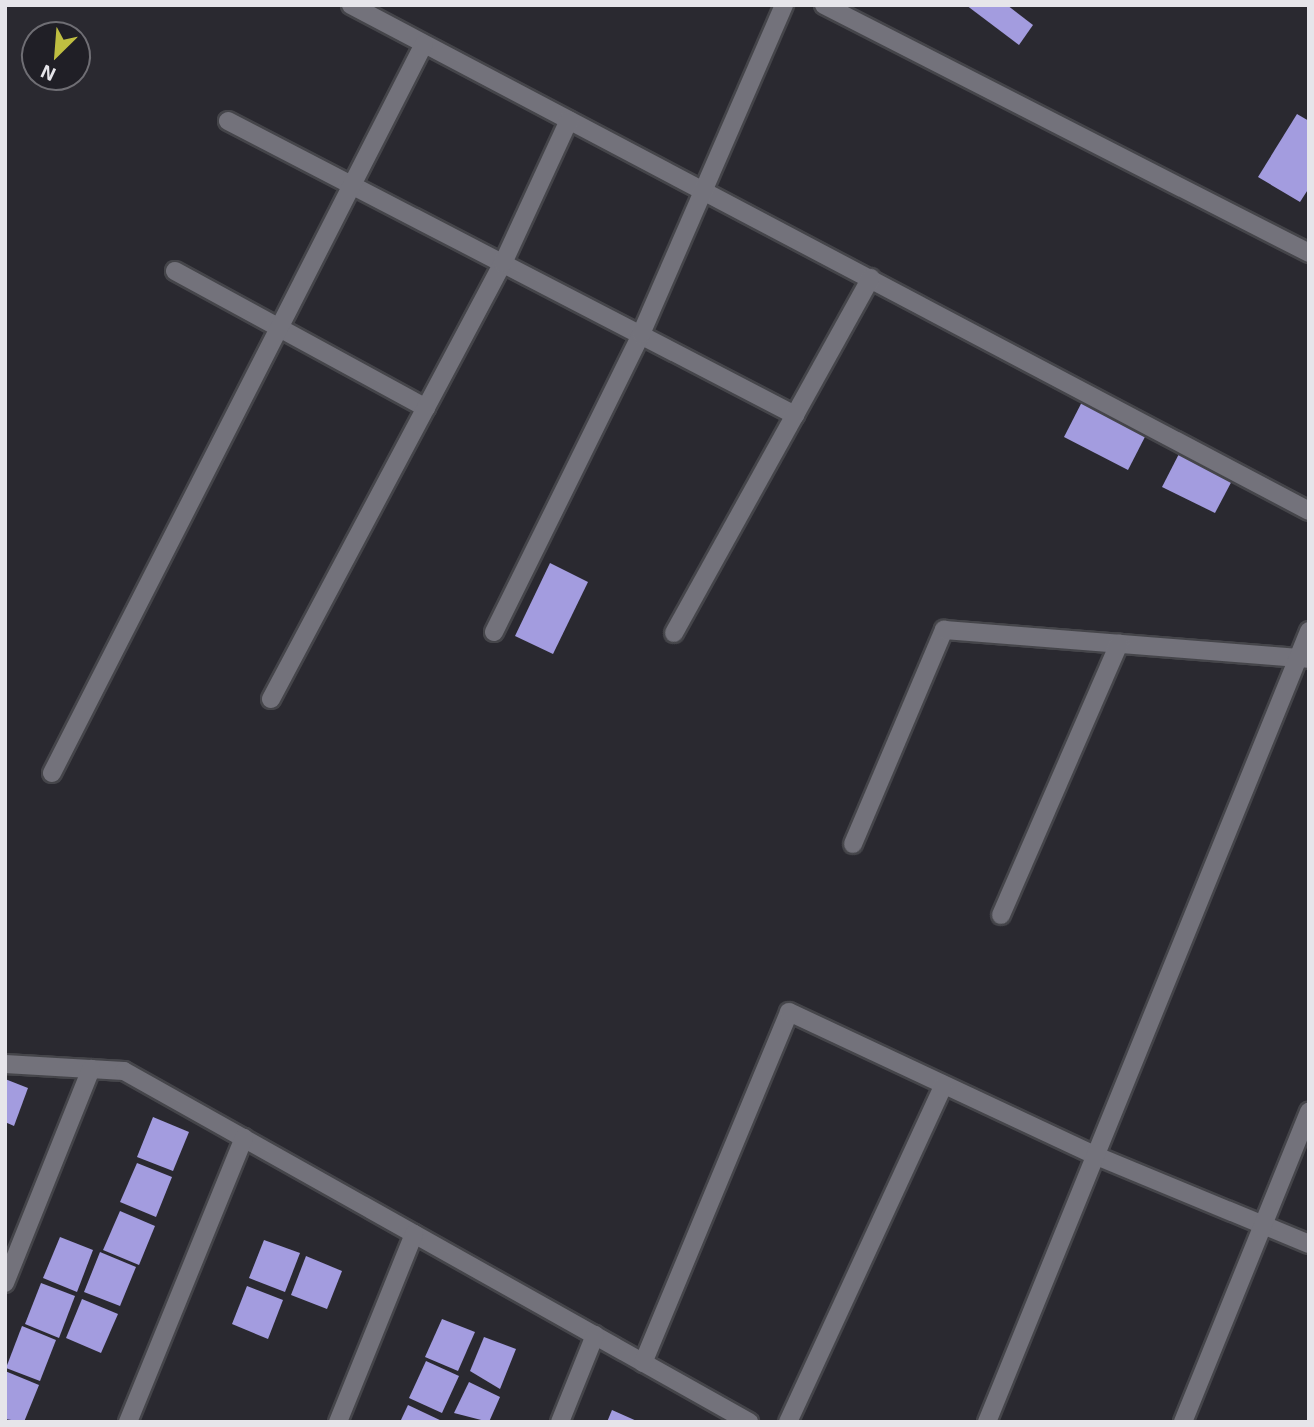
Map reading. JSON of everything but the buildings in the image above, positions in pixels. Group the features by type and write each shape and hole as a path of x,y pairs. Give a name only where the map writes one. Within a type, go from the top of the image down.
{"street":[{"path":"351,5 704,189 1309,511"},
{"path":"494,632 641,334 784,5"},
{"path":"824,5 1309,253"},
{"path":"52,774 425,44"},
{"path":"271,699 503,263 569,120"},
{"path":"228,121 795,415"},
{"path":"175,271 278,331 426,408"},
{"path":"674,634 872,278"},
{"path":"853,844 944,630 1301,658"},
{"path":"987,1422 1099,1157 1301,658 1309,631"},
{"path":"1000,915 1119,644"},
{"path":"643,1363 789,1012 1099,1157 1309,1244"},
{"path":"5,1064 124,1072 749,1422"},
{"path":"5,1283 90,1069"},
{"path":"788,1422 944,1085"},
{"path":"1183,1422 1309,1112"},
{"path":"128,1422 244,1138"},
{"path":"338,1422 414,1234"},
{"path":"560,1422 595,1335"}]}
